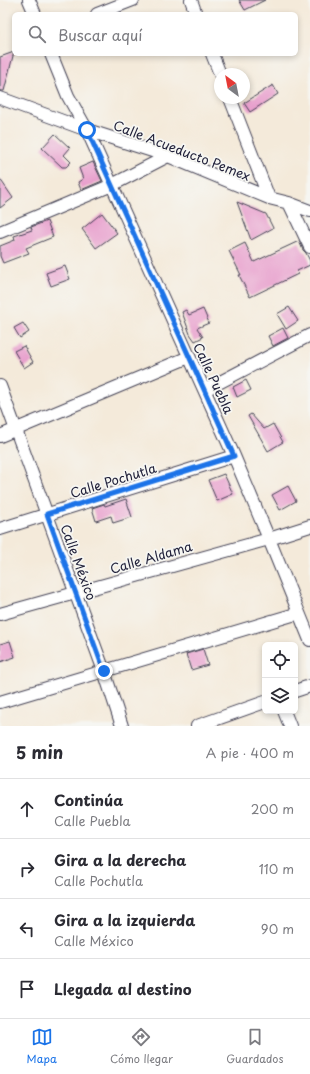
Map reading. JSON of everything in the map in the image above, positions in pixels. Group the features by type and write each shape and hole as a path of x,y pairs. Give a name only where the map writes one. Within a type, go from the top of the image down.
{"street":[{"path":"29,0 34,12"},
{"path":"102,12 133,0"},
{"path":"191,0 195,12"},
{"name":"Calle Puebla","path":"52,56 68,96 87,130 205,390 269,538 310,640"},
{"path":"213,56 218,68"},
{"name":"Calle Acueducto Pemex","path":"0,98 87,130 168,156 269,198 289,203 310,211"},
{"path":"232,104 269,198"},
{"path":"0,232 112,185 168,156"},
{"path":"289,203 310,247"},
{"path":"205,390 310,335"},
{"path":"0,436 189,357"},
{"name":"Calle México","path":"0,386 104,671 122,726"},
{"name":"Calle Pochutla","path":"0,529 234,456"},
{"name":"Calle Aldama","path":"0,614 310,526"},
{"path":"0,702 299,613"},
{"path":"298,690 310,686"},
{"path":"197,726 262,703"},
{"path":"285,714 290,726"}],"building":[{"path":"239,0 265,0 245,10"},
{"path":"12,53 13,56 4,91 0,91 0,57"},
{"path":"273,85 278,94 250,112 245,104 250,104 250,99"},
{"path":"55,134 70,148 64,155 71,162 66,167 62,167 42,148"},
{"path":"93,162 102,181 81,190 78,182 83,179 79,168"},
{"path":"0,179 13,198 0,208"},
{"path":"237,202 266,214 273,228 251,240"},
{"path":"102,213 117,233 96,248 82,229"},
{"path":"47,221 53,237 26,248 29,253 3,263 0,256 0,246 15,240 14,236 32,230 31,227"},
{"path":"299,241 310,261 310,265 297,271 298,274 250,297 229,251 245,243 254,262"},
{"path":"65,266 70,279 51,286 46,273"},
{"path":"289,307 298,321 286,329 277,314"},
{"path":"203,309 209,323 197,328 203,337 195,341 190,334 182,312 186,310 189,315"},
{"path":"23,323 29,332 20,338 14,328"},
{"path":"283,328 288,338 273,346 268,336"},
{"path":"24,346 33,362 24,368 14,351"},
{"path":"246,380 251,390 237,397 233,387"},
{"path":"251,414 264,429 273,424 283,442 268,451 248,416"},
{"path":"224,474 233,494 217,501 208,480"},
{"path":"288,486 296,501 280,510 272,495"},
{"path":"126,499 132,517 113,523 111,516 96,521 92,508 104,504 105,506"},
{"path":"10,641 15,657 0,662 0,644"},
{"path":"203,649 208,665 191,670 186,654"}],"route":[{"path":"87,130 234,456 47,514 104,671"}]}
